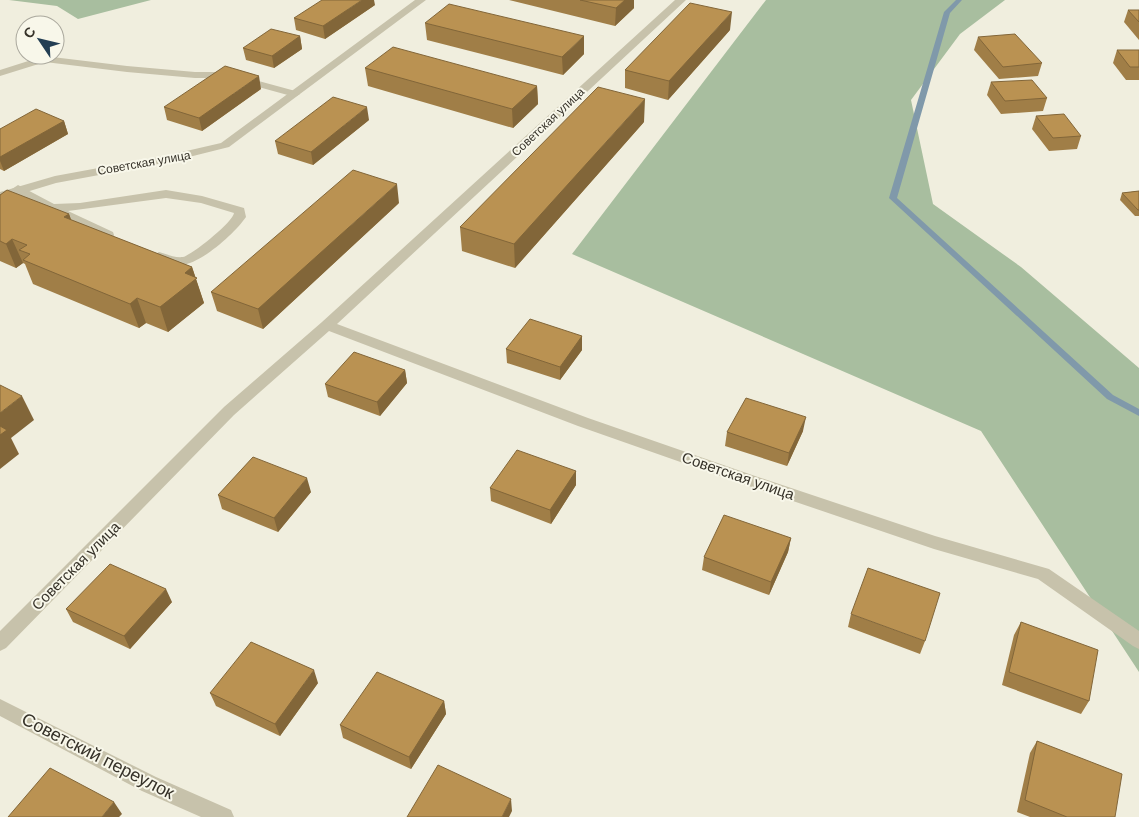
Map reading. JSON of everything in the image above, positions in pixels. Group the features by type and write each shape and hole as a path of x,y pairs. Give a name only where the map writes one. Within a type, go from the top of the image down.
{"street":[{"name":"Советская улица","path":"0,196 18,189 69,177 195,154 225,145 421,0"},
{"name":"Советская улица","path":"0,643 229,411 327,325 681,0"},
{"path":"0,73 44,59 185,74 225,75 294,94"},
{"path":"18,189 96,231 121,241"},
{"path":"52,208 80,207 166,194 202,200 240,211 240,217 232,226 190,259 181,262 171,261 146,251"},
{"name":"Советская улица","path":"327,325 583,422 740,477 934,542 1043,574 1139,641"},
{"name":"Советский переулок","path":"0,706 149,784 224,817"}],"green space":[{"path":"9,0 151,0 78,19 57,6"},
{"path":"766,0 1005,0 960,34 911,100 933,204 1021,267 1139,368 1139,672 981,431 572,254"}],"building":[{"path":"322,0 362,0 323,26 294,18"},
{"path":"580,0 625,0 616,8"},
{"path":"690,3 732,12 669,81 625,70"},
{"path":"449,4 584,36 562,57 425,23"},
{"path":"1128,10 1139,10 1139,22"},
{"path":"271,29 300,36 272,56 243,48"},
{"path":"1015,34 1042,63 1003,67 978,37"},
{"path":"393,47 537,86 512,109 365,68"},
{"path":"1117,50 1139,50 1139,67 1130,67"},
{"path":"225,66 259,76 199,118 164,107"},
{"path":"1032,80 1047,98 1005,101 991,82"},
{"path":"598,87 645,99 514,244 460,227"},
{"path":"333,97 367,107 311,152 275,141"},
{"path":"36,109 64,121 0,157 0,129"},
{"path":"1064,114 1081,136 1053,138 1036,116"},
{"path":"353,170 397,184 258,309 211,292"},
{"path":"7,190 69,214 64,217 192,267 185,273 197,278 160,307 137,298 130,304 23,260 30,254 19,250 27,245 12,239 6,244 0,241 0,195"},
{"path":"1139,191 1139,210 1138,210 1122,193"},
{"path":"530,319 582,336 560,367 506,349"},
{"path":"354,352 405,370 377,402 325,384"},
{"path":"0,385 22,396 0,413"},
{"path":"746,398 806,417 789,453 727,432"},
{"path":"0,426 7,430 0,435"},
{"path":"517,450 576,471 550,510 490,488"},
{"path":"253,457 307,478 274,518 218,495"},
{"path":"724,515 791,538 771,582 704,557"},
{"path":"110,564 166,589 124,636 66,609"},
{"path":"868,568 940,593 925,641 851,614"},
{"path":"1021,622 1098,650 1089,701 1009,672"},
{"path":"251,642 314,670 275,724 210,693"},
{"path":"377,672 444,701 409,757 340,725"},
{"path":"1037,741 1122,774 1115,817 1067,817 1025,800"},
{"path":"438,765 511,799 502,817 407,817"},
{"path":"50,768 114,802 102,817 8,817"}],"waterway":[{"path":"959,0 947,12 893,198 1110,397 1139,413"}]}
